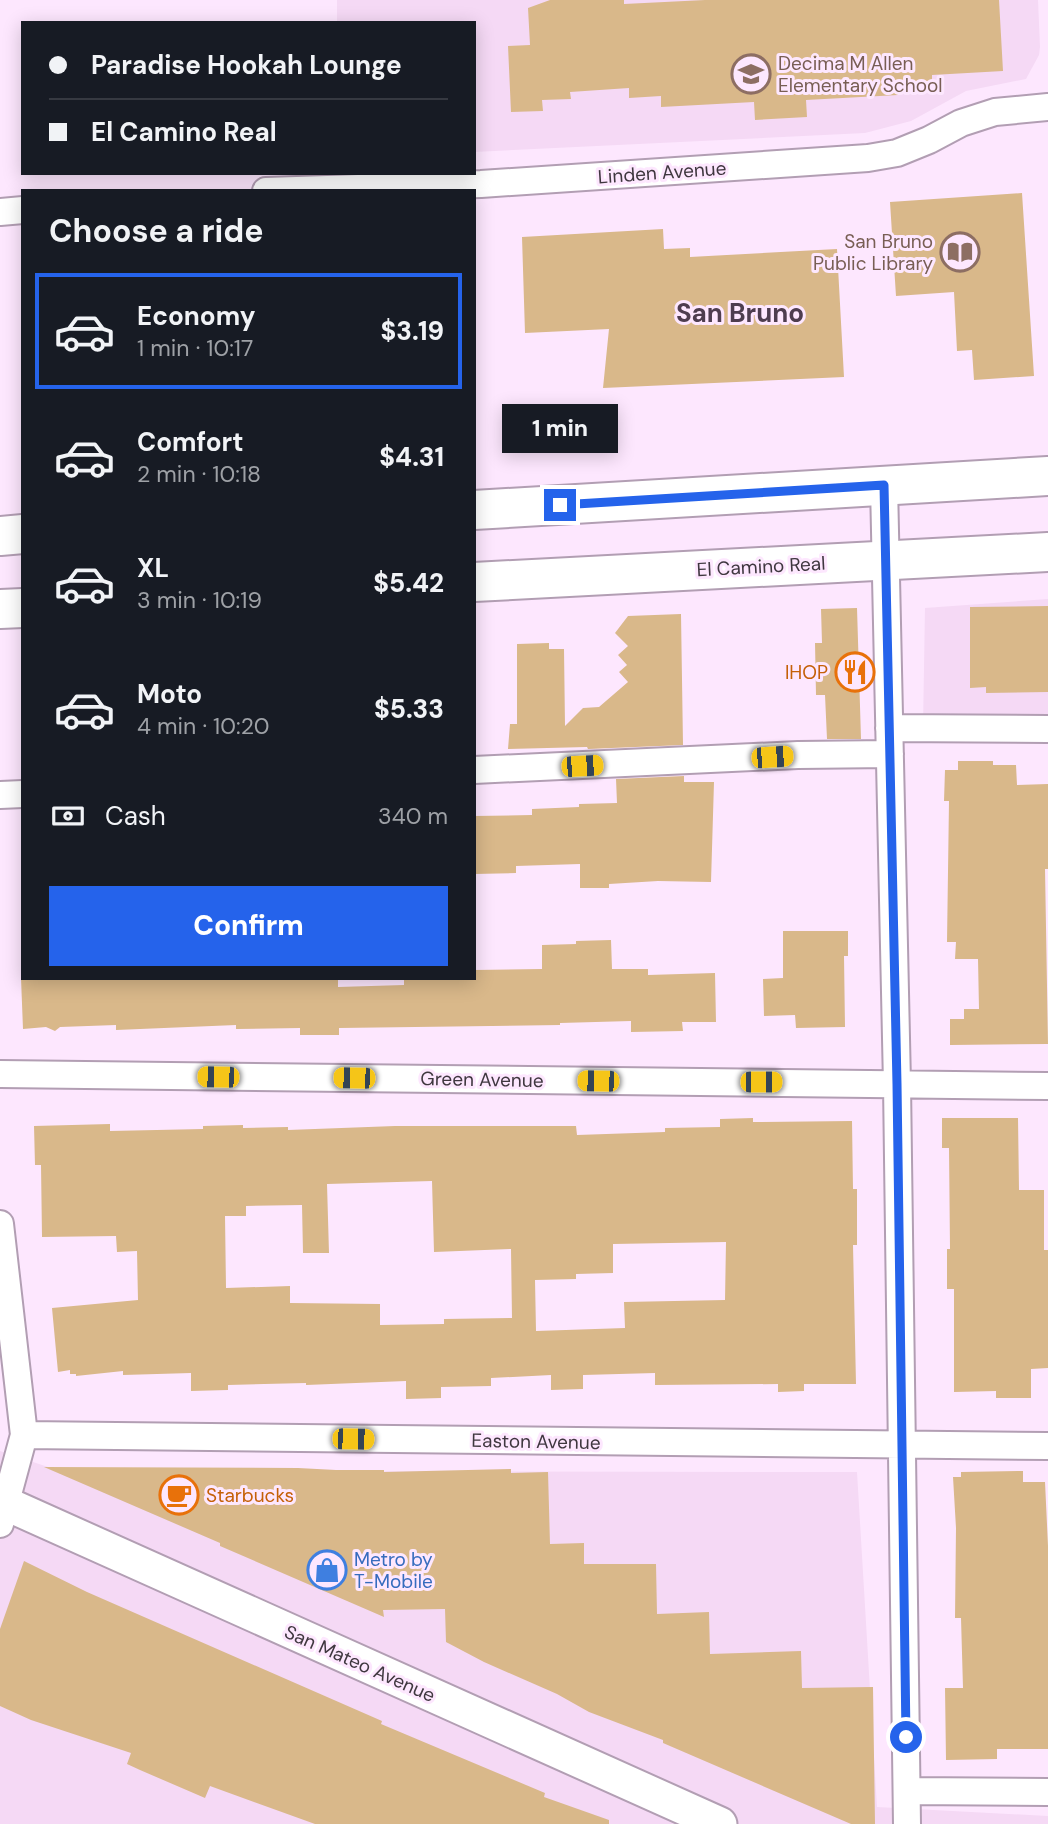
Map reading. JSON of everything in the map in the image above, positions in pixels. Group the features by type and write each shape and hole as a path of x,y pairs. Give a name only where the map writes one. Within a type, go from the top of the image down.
{"main road":[{"path":"476,510 1048,475"},
{"path":"0,536 21,534"},
{"name":"El Camino Real","path":"476,582 1048,552"},
{"path":"0,610 21,608"}],"street":[{"name":"Linden Avenue","path":"327,189 481,184 868,158 897,153 961,123 995,112 1048,107"},
{"path":"0,212 21,210"},
{"path":"884,485 897,1084 907,1824"},
{"path":"476,770 797,755 889,741 1048,729"},
{"path":"0,795 21,794"},
{"name":"Green Avenue","path":"0,1074 1048,1086"},
{"path":"0,1224 24,1435 2,1510"},
{"name":"Easton Avenue","path":"24,1435 1048,1447"},
{"name":"San Mateo Avenue","path":"2,1510 720,1824"},
{"path":"906,1791 1048,1792"}],"shaded area":[{"name":"Decima M Allen Elementary School","path":"337,0 1038,0 1040,47 1039,55 1026,79 966,91 911,121 865,133 476,152 476,21 337,21"},
{"path":"1048,599 1048,725 923,727 925,608"},
{"path":"0,1451 60,1471 857,1472 877,1807 1048,1816 1048,1824 0,1824"}],"building":[{"name":"Decima M Allen Elementary School","path":"550,0 624,0 624,4 705,0 999,0 1003,71 932,75 932,81 898,83 898,95 806,100 807,117 755,120 754,102 661,107 661,96 629,98 629,88 570,92 571,99 542,100 543,111 511,112 508,46 530,45 528,8"},
{"name":"San Bruno Public Library","path":"1022,193 1034,376 974,380 972,350 957,351 954,292 896,296 890,202"},
{"path":"663,229 664,249 690,248 690,257 837,249 844,377 603,388 609,329 525,333 522,237"},
{"path":"1048,606 1048,692 986,693 986,687 970,688 970,607"},
{"path":"857,608 861,739 827,739 825,695 816,695 815,643 822,643 821,609"},
{"path":"681,614 683,745 508,749 510,724 517,724 517,644 549,643 549,649 564,649 565,726 583,708 599,707 628,682 619,672 627,665 618,655 628,646 615,633 628,616"},
{"path":"958,761 993,761 993,765 1016,765 1017,785 1048,784 1048,869 1045,869 1048,1044 950,1045 950,1019 964,1019 964,1009 979,1009 978,959 955,959 956,942 947,942 949,801 944,801 945,770 958,770"},
{"path":"684,776 684,782 714,782 711,882 658,881 609,884 609,888 580,888 580,864 516,866 516,873 476,874 476,816 532,815 532,809 617,803 616,779"},
{"path":"783,931 848,931 848,956 844,956 845,1027 796,1028 795,1015 764,1016 763,979 783,978"},
{"path":"611,940 612,969 648,969 648,975 715,973 716,1022 682,1022 683,1031 631,1032 631,1021 560,1025 339,1028 339,1035 300,1035 300,1028 236,1029 236,1025 116,1030 116,1025 60,1027 55,1031 46,1027 23,1029 21,980 338,980 338,987 404,985 404,980 476,980 476,970 542,969 542,945 576,944 576,941"},
{"path":"753,1118 753,1122 852,1121 853,1189 857,1189 857,1245 853,1245 856,1384 804,1384 804,1391 778,1392 778,1384 655,1385 655,1373 583,1375 583,1389 551,1390 551,1375 491,1378 491,1386 441,1387 441,1398 406,1399 406,1381 228,1385 228,1390 191,1391 191,1373 123,1375 123,1371 76,1376 70,1374 70,1370 58,1372 52,1308 138,1300 137,1251 117,1252 116,1236 42,1237 41,1165 35,1165 34,1126 110,1124 110,1131 203,1129 203,1126 243,1125 243,1128 288,1127 288,1130 395,1126 576,1126 577,1135 720,1127 720,1119","holes":["432,1181 434,1252 511,1249 512,1318 444,1319 444,1324 380,1325 380,1304 290,1303 290,1286 226,1288 225,1216 246,1216 246,1206 302,1205 303,1253 329,1253 327,1184","726,1242 725,1300 624,1302 625,1328 536,1331 535,1280 576,1279 576,1274 613,1273 613,1244"]},
{"path":"942,1118 1018,1118 1019,1190 1044,1190 1044,1250 1048,1250 1048,1368 1031,1369 1031,1398 996,1398 996,1391 954,1392 954,1289 947,1289 947,1249 950,1249 949,1148 942,1148"},
{"path":"44,1467 298,1468 384,1472 511,1469 511,1473 548,1472 550,1544 584,1543 584,1564 656,1564 657,1614 709,1612 710,1654 801,1651 802,1688 873,1687 875,1824 851,1824 663,1743 663,1740 589,1712 557,1694 484,1662 446,1642 445,1609 383,1610 384,1617"},
{"path":"1023,1471 1023,1482 1045,1482 1048,1546 1048,1749 997,1749 997,1759 946,1760 945,1688 963,1688 961,1618 955,1618 956,1528 953,1477 961,1477 961,1472"},
{"path":"24,1561 87,1592 382,1721 381,1724 545,1793 544,1797 609,1820 609,1824 315,1824 210,1786 205,1798 140,1770 127,1764 131,1753 31,1720 0,1706 0,1629"}],"place":[{"name":"Decima M Allen Elementary School","path":"751,74"},
{"name":"San Bruno Public Library","path":"960,252"},
{"name":"IHOP","path":"855,672"},
{"name":"Starbucks","path":"179,1495"},
{"name":"Metro by T-Mobile","path":"327,1570"}],"district":[{"name":"San Bruno","path":"740,313"}],"route":[{"path":"560,505 884,485 897,1084 906,1737"}]}
